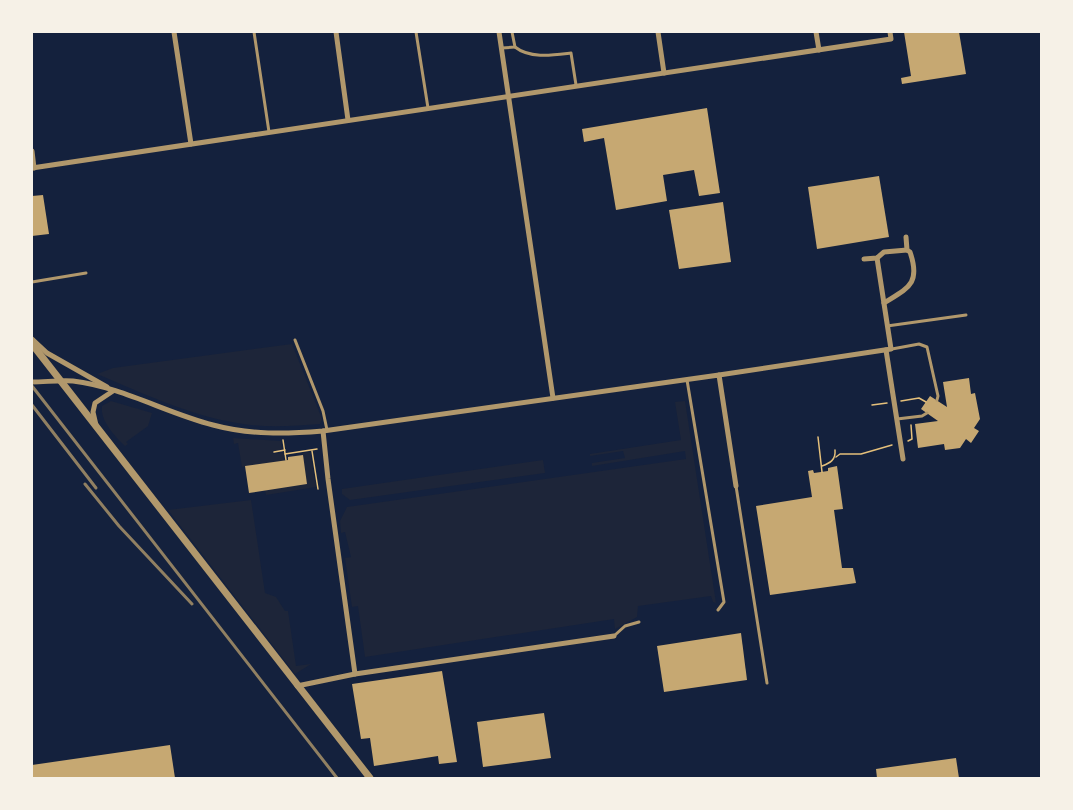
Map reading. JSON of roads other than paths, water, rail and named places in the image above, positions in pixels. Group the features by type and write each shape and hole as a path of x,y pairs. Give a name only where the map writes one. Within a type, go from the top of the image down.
{"street":[{"path":"174,32 190,144"},
{"path":"336,32 348,120"},
{"path":"499,32 553,398"},
{"path":"658,32 664,73"},
{"path":"816,32 819,50"},
{"path":"32,151 33,168 891,39 890,32"},
{"path":"884,303 912,284 915,272 910,252 907,250 906,237"},
{"path":"864,259 877,258 884,252 907,250"},
{"path":"877,258 903,459"},
{"path":"32,339 47,353 113,391"},
{"path":"32,344 370,778"},
{"path":"32,382 73,381 113,391 193,420 238,430 288,434 325,431 888,350"},
{"path":"718,375 736,486"},
{"path":"97,429 93,412 95,403 113,391"},
{"path":"325,431 328,479 355,675"},
{"path":"297,686 355,675 614,636"}],"lane":[{"path":"254,32 269,132"},
{"path":"416,32 428,108"},
{"path":"512,32 515,47 520,51 536,54 572,53 576,86"},
{"path":"502,48 515,47"},
{"path":"32,282 86,273"},
{"path":"887,326 966,315"},
{"path":"295,340 323,411 325,431"},
{"path":"888,350 919,344 927,347 938,396 936,400"},
{"path":"687,379 724,602 718,610"},
{"path":"897,419 922,416 927,413"},
{"path":"736,486 767,684"},
{"path":"614,636 625,626 639,622"}],"railway":[{"path":"32,386 337,778"},
{"path":"32,405 96,488"},
{"path":"85,484 119,526 192,604"}]}
